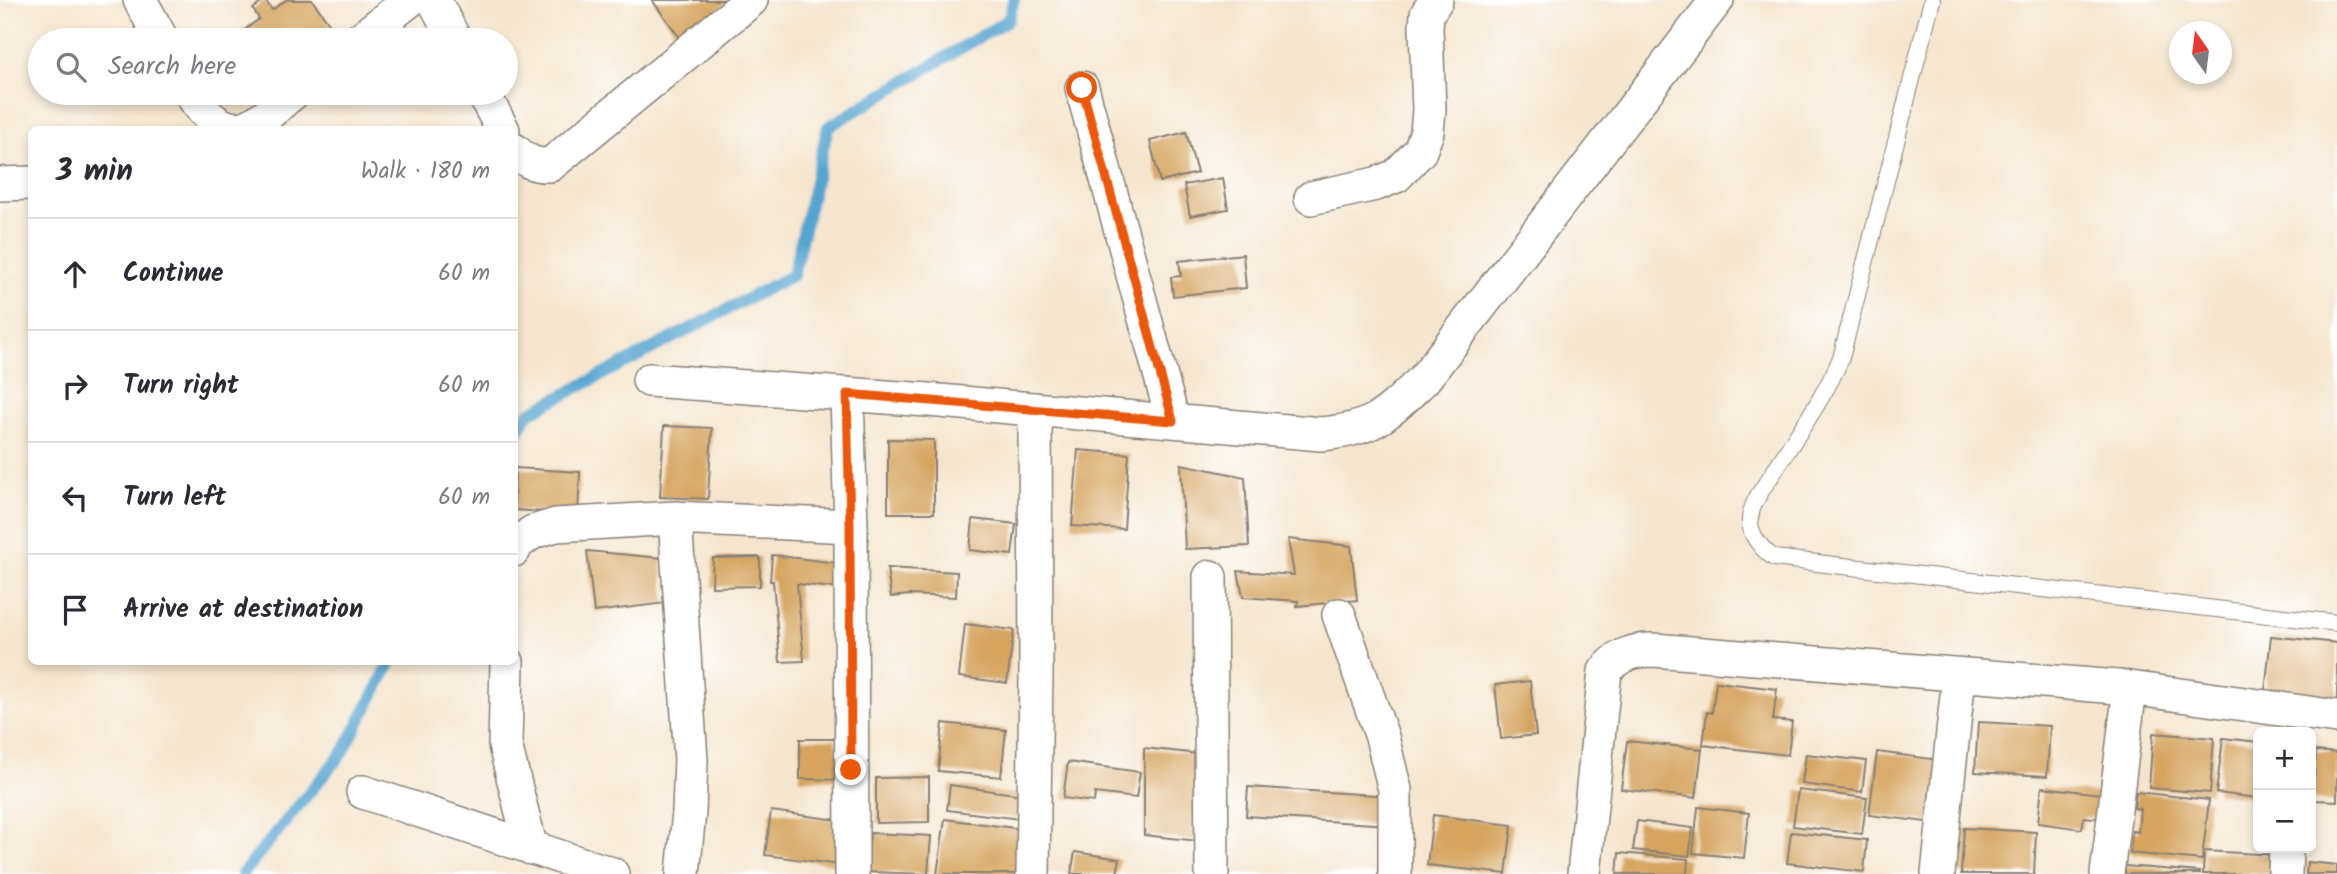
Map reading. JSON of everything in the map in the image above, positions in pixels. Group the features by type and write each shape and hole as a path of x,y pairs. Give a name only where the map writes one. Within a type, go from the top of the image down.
{"street":[{"path":"140,0 156,28"},
{"path":"374,28 410,0"},
{"path":"434,0 449,28"},
{"path":"518,154 538,166 550,165 751,0"},
{"path":"1311,198 1366,187 1396,176 1420,151 1427,132 1429,110 1427,14 1436,0"},
{"path":"649,380 1321,434 1363,427 1387,415 1424,379 1717,0"},
{"path":"1082,88 1173,421"},
{"path":"198,105 201,111 223,126"},
{"path":"251,126 278,105"},
{"path":"489,105 501,126"},
{"path":"0,184 28,183"},
{"path":"847,394 852,874"},
{"path":"1032,874 1036,677 1035,409"},
{"path":"518,543 533,532 556,525 675,518 850,526"},
{"path":"675,518 691,760 682,874"},
{"path":"1210,577 1212,874"},
{"path":"1339,615 1382,737 1395,790 1395,874"},
{"path":"1584,874 1605,671 1615,660 1629,652 1653,650 2130,688 2293,721 2337,717"},
{"path":"507,665 505,745 531,848"},
{"path":"1938,874 1959,676"},
{"path":"2107,874 2130,688"},
{"path":"363,792 612,874"},
{"path":"2285,874 2286,853"}],"lane":[{"path":"1931,0 1841,358 1828,388 1760,493 1750,514 1752,534 1762,550 1774,558 2337,624"}],"building":[{"path":"265,0 272,10 286,0 312,0 333,28 247,28 259,19 253,9"},
{"path":"652,0 731,0 680,38"},
{"path":"1186,132 1197,173 1160,182 1150,141"},
{"path":"1223,178 1228,209 1190,216 1184,185"},
{"path":"1243,254 1246,288 1173,296 1171,277 1181,276 1179,261"},
{"path":"664,426 712,428 708,499 660,497"},
{"path":"888,439 934,440 934,513 888,513"},
{"path":"1078,450 1129,454 1124,529 1072,526"},
{"path":"1181,464 1245,477 1249,546 1185,549"},
{"path":"518,468 580,472 578,514 518,510"},
{"path":"973,519 1016,524 1012,555 970,550"},
{"path":"1288,539 1351,546 1357,600 1297,606 1298,601 1243,597 1238,571 1294,575"},
{"path":"587,551 661,558 666,603 594,612"},
{"path":"772,555 846,564 843,589 797,584 804,661 780,662 773,581 770,581"},
{"path":"760,557 760,586 712,587 713,558"},
{"path":"887,568 957,572 956,597 891,597"},
{"path":"965,624 1014,630 1007,683 959,677"},
{"path":"2271,636 2337,643 2337,708 2264,701"},
{"path":"1530,681 1536,735 1501,739 1495,685"},
{"path":"1716,682 1777,689 1773,720 1792,722 1788,755 1703,745 1707,712 1712,713"},
{"path":"1978,722 2050,726 2047,776 1975,772"},
{"path":"943,723 1006,730 1001,777 938,771"},
{"path":"2153,733 2214,738 2210,793 2149,788"},
{"path":"2223,738 2253,741 2253,797 2216,793"},
{"path":"800,739 835,739 845,780 800,779"},
{"path":"1627,741 1702,749 1696,798 1621,789"},
{"path":"1144,748 1208,755 1198,841 1144,835"},
{"path":"2316,751 2337,753 2337,801 2316,800"},
{"path":"1877,752 1948,761 1934,823 1869,815"},
{"path":"1806,754 1866,761 1862,792 1802,784"},
{"path":"1068,762 1140,772 1136,798 1095,793 1094,802 1063,798"},
{"path":"929,777 929,822 876,823 876,778"},
{"path":"950,785 1022,795 1019,819 947,810"},
{"path":"1248,787 1391,796 1389,825 1246,816"},
{"path":"2042,787 2110,795 2106,819 2084,817 2082,829 2038,823"},
{"path":"1798,790 1867,798 1862,834 1793,826"},
{"path":"2136,792 2209,800 2202,860 2130,853 2132,831 2138,832 2140,809 2134,808"},
{"path":"1698,807 1749,813 1744,858 1693,853"},
{"path":"771,811 846,821 840,865 765,855"},
{"path":"1433,815 1512,825 1506,874 1427,865"},
{"path":"945,819 1029,830 1023,874 937,874"},
{"path":"1637,821 1693,828 1689,856 1633,850"},
{"path":"1964,828 2036,832 2034,874 1961,874"},
{"path":"1791,832 1867,840 1864,872 1787,863"},
{"path":"870,833 931,836 928,874 867,872"},
{"path":"2204,851 2277,855 2275,874 2203,874"},
{"path":"1075,852 1120,859 1117,874 1071,874"},
{"path":"1619,853 1688,859 1687,874 1617,874"},
{"path":"2307,862 2337,865 2337,874 2306,874"},
{"path":"2125,866 2200,872 2200,874 2125,874"}],"waterway":[{"path":"518,431 529,413 793,275 828,127 1008,20 1014,0"},
{"path":"242,874 343,752 389,665"}],"route":[{"path":"851,770 847,394 1173,421 1082,88"}]}
